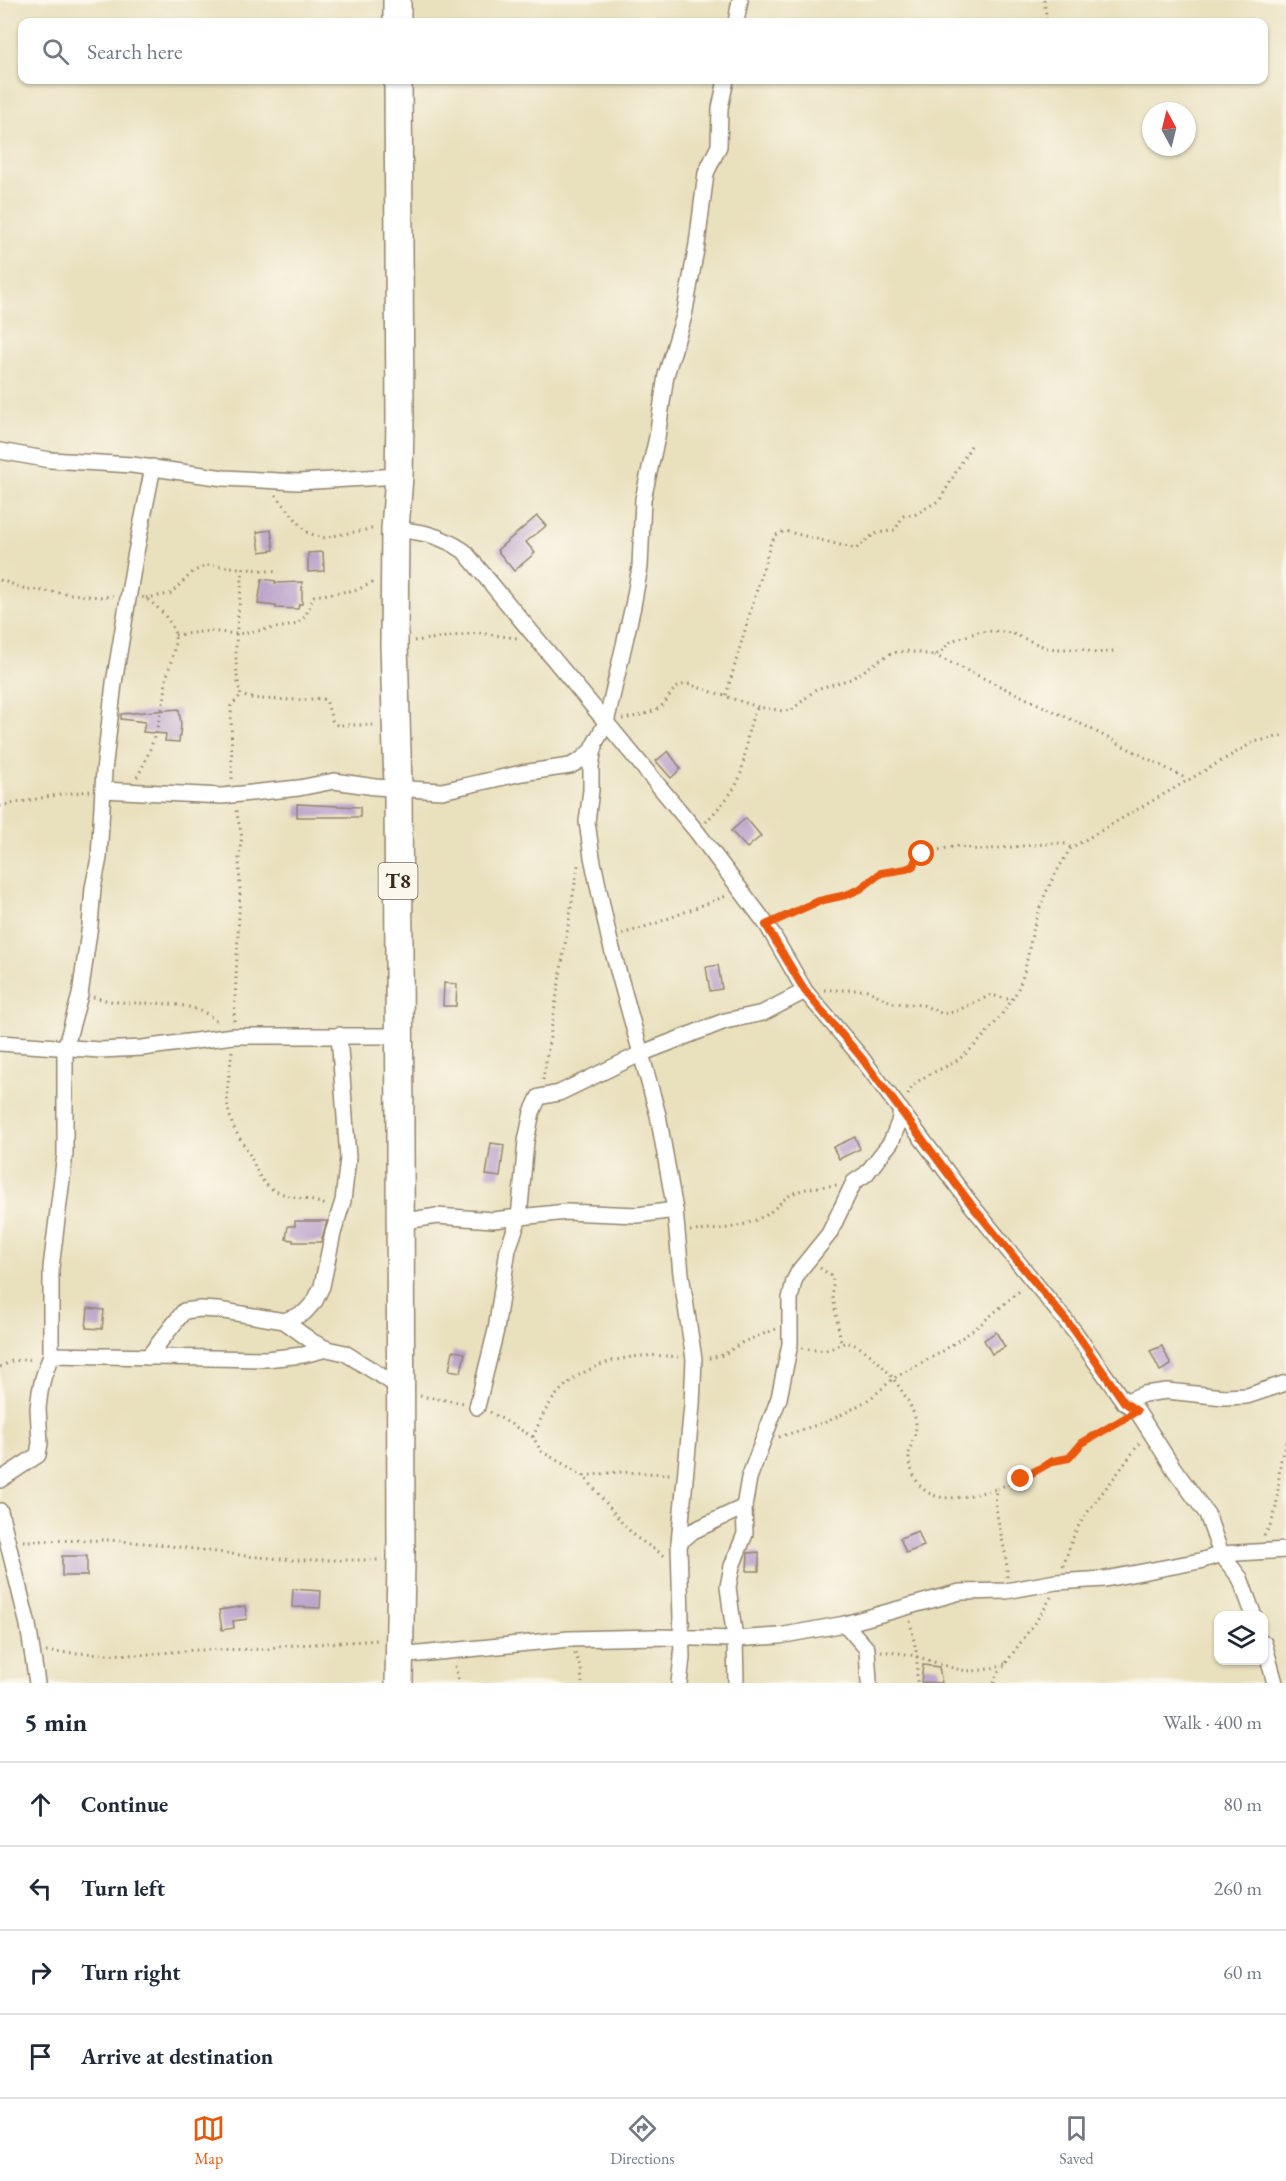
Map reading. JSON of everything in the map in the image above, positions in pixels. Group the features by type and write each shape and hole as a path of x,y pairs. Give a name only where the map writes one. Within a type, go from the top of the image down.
{"highway":[{"path":"397,0 397,18"},
{"name":"T8","path":"398,84 399,476 395,529 394,644 398,788 399,1683"}],"street":[{"path":"737,18 740,0"},
{"path":"679,1683 682,1637 679,1543 694,1359 675,1210 658,1115 609,938 587,822 591,766 595,747 606,723 633,606 640,567 643,499 657,437 666,375 684,316 697,244 706,173 718,150 720,108 725,84"},
{"path":"0,451 50,459 153,467 224,478 298,482 399,476"},
{"path":"0,1480 38,1455 40,1443 38,1408 43,1378 51,1355 52,1259 65,1154 65,1049 80,995 93,888 99,858 114,682 135,556 153,467"},
{"path":"395,529 431,533 448,540 464,551 697,832 766,925 805,991 860,1056 973,1207 1074,1330 1124,1402 1137,1411 1207,1514 1221,1554 1240,1578 1252,1611"},
{"path":"103,790 199,796 300,788 334,781 375,787 442,791 522,773 570,766 581,760 595,747"},
{"path":"477,1407 496,1330 508,1249 519,1218 526,1141 532,1112 539,1097 559,1093 640,1054 725,1021 763,1013 805,991"},
{"path":"284,1321 304,1313 315,1301 322,1286 347,1176 348,1158 339,1035"},
{"path":"0,1043 100,1050 142,1048 233,1036 399,1036"},
{"path":"736,1683 735,1639 729,1587 732,1566 745,1534 744,1508 749,1478 778,1398 790,1344 790,1299 794,1281 829,1234 854,1182 866,1174 891,1142 901,1110"},
{"path":"400,1222 437,1216 493,1220 566,1212 637,1215 675,1210"},
{"path":"148,1357 184,1311 200,1308 218,1310 284,1321 313,1342 327,1349 345,1353 399,1387"},
{"path":"51,1355 95,1354 266,1359 303,1355 327,1349"},
{"path":"1124,1402 1144,1394 1167,1391 1224,1397 1247,1396 1286,1383"},
{"path":"679,1543 693,1531 744,1508"},
{"path":"0,1511 28,1625 37,1683"},
{"path":"399,1648 451,1652 506,1644 569,1639 682,1637 735,1639 779,1636 845,1624 960,1592 1006,1590 1056,1582 1105,1579 1200,1561 1221,1554 1286,1550"},
{"path":"845,1624 867,1649 869,1683"},
{"path":"1268,1660 1275,1683"}],"path":[{"path":"1044,0 1046,18"},
{"path":"726,695 751,603 770,545 776,535 785,531 856,549 874,534 896,530 903,516 916,514 940,500 973,442"},
{"path":"266,479 278,498 306,532 322,538 378,528 395,529"},
{"path":"0,580 26,589 99,597 130,593 146,598 170,594 202,566 279,572"},
{"path":"241,695 237,668 237,634 243,568"},
{"path":"175,635 210,631 237,634 297,624 305,617 314,596 356,590 370,585 394,568"},
{"path":"122,791 136,777 146,762 153,744 165,697 165,685 175,635 172,626 146,598"},
{"path":"934,655 940,653 951,641 960,636 993,631 1011,633 1047,648 1081,649 1096,653 1114,651"},
{"path":"394,644 478,633 521,639 536,638"},
{"path":"606,723 657,710 672,690 688,684 758,707 774,711 792,710 816,689 851,680 891,653 906,651 934,655 1084,726 1187,779"},
{"path":"241,695 256,699 322,698 326,700 332,720 337,725 396,724"},
{"path":"241,695 231,706 234,794 242,837 239,856 240,892 233,1036 227,1082 229,1113 231,1122 259,1175 274,1190 291,1197 320,1202 340,1211"},
{"path":"697,832 735,787 740,775 753,717 758,707"},
{"path":"901,1110 910,1090 918,1081 958,1059 978,1042 1012,1000 1024,978 1034,925 1052,878 1071,848 1254,742 1286,735"},
{"path":"0,806 62,794 103,790"},
{"path":"766,925 819,901 853,892 881,873 913,866 919,854 957,846 979,850 1056,843 1066,844 1071,848"},
{"path":"539,1097 569,929 578,862"},
{"path":"609,938 654,924 742,890"},
{"path":"805,991 867,990 893,1004 923,1005 943,1014 954,1012 991,995 1012,1000"},
{"path":"80,995 120,1002 169,1003 202,1010 233,1036"},
{"path":"676,1231 728,1229 765,1216 790,1195 803,1190 854,1182"},
{"path":"814,1253 818,1267 833,1277 833,1297 841,1342"},
{"path":"763,1442 826,1422 871,1398 894,1378 940,1353 976,1328 1033,1280"},
{"path":"533,1437 548,1407 565,1387 589,1370 608,1361 656,1354 694,1359 723,1355 758,1335 789,1325"},
{"path":"790,1344 824,1350 841,1342 858,1346 894,1378 916,1420 909,1461 918,1485 923,1491 936,1496 955,1498 996,1489 1021,1479 1053,1461 1069,1458 1082,1443 1137,1411"},
{"path":"0,1366 12,1361 51,1355"},
{"path":"399,1387 428,1398 460,1402 477,1407 498,1416 533,1437 541,1451 584,1476 614,1514 637,1538 679,1565"},
{"path":"994,1683 1052,1595 1078,1527 1099,1496 1129,1461 1148,1430"},
{"path":"1249,1553 1274,1525 1280,1513 1281,1456 1286,1442"},
{"path":"584,1476 617,1472 685,1476"},
{"path":"996,1489 995,1516 1007,1566 1006,1590"},
{"path":"7,1540 38,1542 107,1540 293,1560 400,1560"},
{"path":"907,1607 917,1656 917,1683"},
{"path":"569,1639 581,1669 582,1683"},
{"path":"33,1651 139,1655 268,1649 279,1646 399,1648"},
{"path":"867,1649 917,1656 954,1669 967,1671 987,1670 1006,1663"},
{"path":"451,1652 459,1683"}],"building":[{"path":"537,516 546,526 526,542 535,553 514,571 497,550"},
{"path":"271,530 274,550 260,552 257,532"},
{"path":"323,552 324,571 308,572 308,553"},
{"path":"262,579 276,581 275,583 302,582 302,604 299,604 298,609 258,604"},
{"path":"179,709 181,725 179,742 165,741 166,734 143,732 145,722 121,719 121,714"},
{"path":"668,751 681,769 671,778 656,761"},
{"path":"297,804 360,807 360,817 297,817"},
{"path":"746,818 761,836 747,848 731,831"},
{"path":"718,965 722,989 710,991 706,967"},
{"path":"444,983 457,984 456,1006 443,1006"},
{"path":"855,1137 860,1149 839,1159 833,1147"},
{"path":"491,1143 504,1145 500,1177 486,1175"},
{"path":"295,1221 327,1221 321,1242 293,1242 293,1240 286,1239 288,1226 295,1226"},
{"path":"88,1308 104,1310 102,1329 86,1328"},
{"path":"996,1332 1005,1347 992,1354 984,1340"},
{"path":"1162,1346 1171,1365 1160,1371 1150,1351"},
{"path":"453,1351 465,1353 461,1372 449,1370"},
{"path":"918,1531 924,1546 906,1553 900,1538"},
{"path":"759,1552 759,1571 747,1571 748,1553"},
{"path":"62,1556 87,1556 87,1576 62,1576"},
{"path":"293,1589 321,1591 320,1608 292,1607"},
{"path":"245,1606 247,1619 233,1621 234,1628 222,1630 219,1610"},
{"path":"923,1665 939,1667 942,1683 921,1682"}],"route":[{"path":"922,854 917,856 913,866 881,873 860,889 846,895 819,901 766,925 805,991 860,1056 973,1207 1074,1330 1124,1402 1137,1411 1082,1443 1069,1458 1053,1461 1021,1479"}]}
